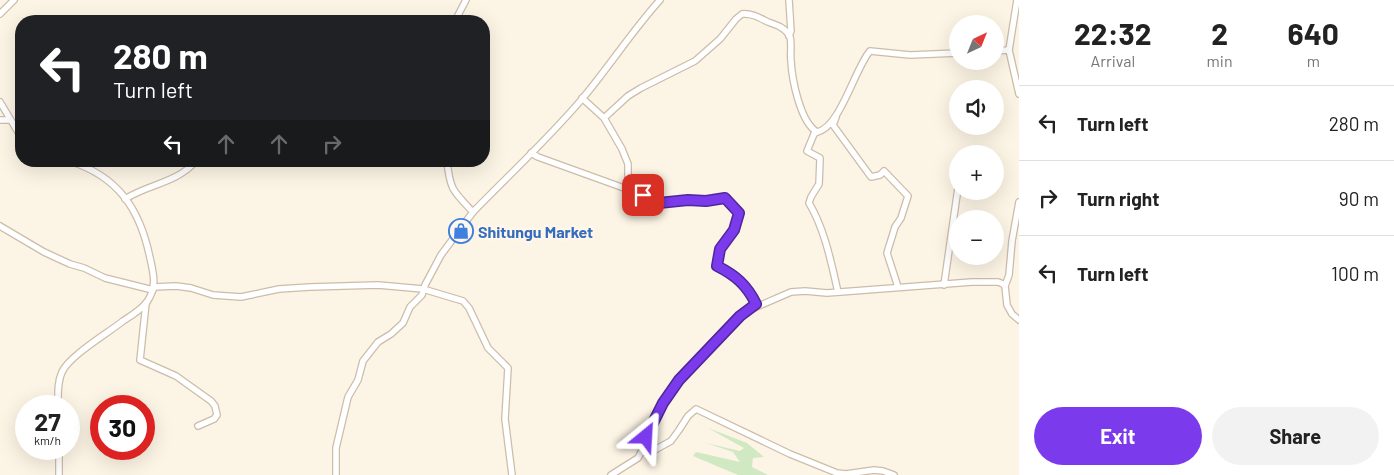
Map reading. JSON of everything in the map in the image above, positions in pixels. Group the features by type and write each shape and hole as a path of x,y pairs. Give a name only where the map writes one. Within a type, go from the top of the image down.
{"street":[{"path":"0,14 14,0"},
{"path":"458,15 466,0"},
{"path":"336,475 336,448 348,397 358,380 363,360 378,342 403,323 410,307 422,296 423,288 441,255 473,212 550,135 660,0"},
{"path":"789,0 791,31 789,36"},
{"path":"1017,0 1009,50 1019,94"},
{"path":"604,118 628,96 695,61 720,39 742,14 754,15 784,28 791,43 792,74 798,97 809,124 818,132"},
{"path":"1004,50 1009,50"},
{"path":"898,287 887,253 908,196 884,171 880,175 871,177 833,125 862,61 870,51 910,55 949,53"},
{"path":"582,98 604,118 626,155 628,178 636,192"},
{"path":"0,102 15,128"},
{"path":"836,115 824,129 814,134 807,151 820,158 818,184 809,203 819,221 838,292"},
{"path":"0,120 10,120"},
{"path":"531,153 636,192 659,203 688,200 706,201 725,198 739,213 734,230 720,249 717,266 734,275 750,291 756,304 752,309"},
{"path":"88,167 100,173 125,199 138,217 144,234 152,266 153,289 146,303 140,360 176,376 216,406 217,415 214,419 198,426"},
{"path":"125,199 138,190 174,179 191,167"},
{"path":"448,167 452,189 473,212"},
{"path":"944,285 956,200"},
{"path":"1019,202 1012,242 1009,276 1005,286 1006,305 1019,320"},
{"path":"0,226 44,252 70,264 106,278 153,289 184,287 213,296 241,297 279,289 378,286 423,288 463,301 469,308 488,348 507,366 505,419 512,475"},
{"path":"611,475 638,458 642,452 649,428 669,393 679,380 740,316 752,309 791,292 838,292 991,282 1005,286"},
{"path":"58,395 59,379 66,366 146,303"},
{"path":"642,452 651,452 671,441 688,416 696,409 790,454 837,473 846,474 874,470 894,475"},
{"path":"59,460 59,475"}],"green space":[{"path":"708,428 747,443 764,457 753,458 752,467 768,475 738,475 693,456 696,452 740,462 733,452 706,443 740,451 744,448"}],"place":[{"name":"Shitungu Market","path":"461,231"}],"route":[{"path":"643,195 659,203 688,200 706,201 725,198 739,213 734,230 720,249 717,266 734,275 750,291 756,304 752,309 740,316 679,380 663,403 646,437"}]}
